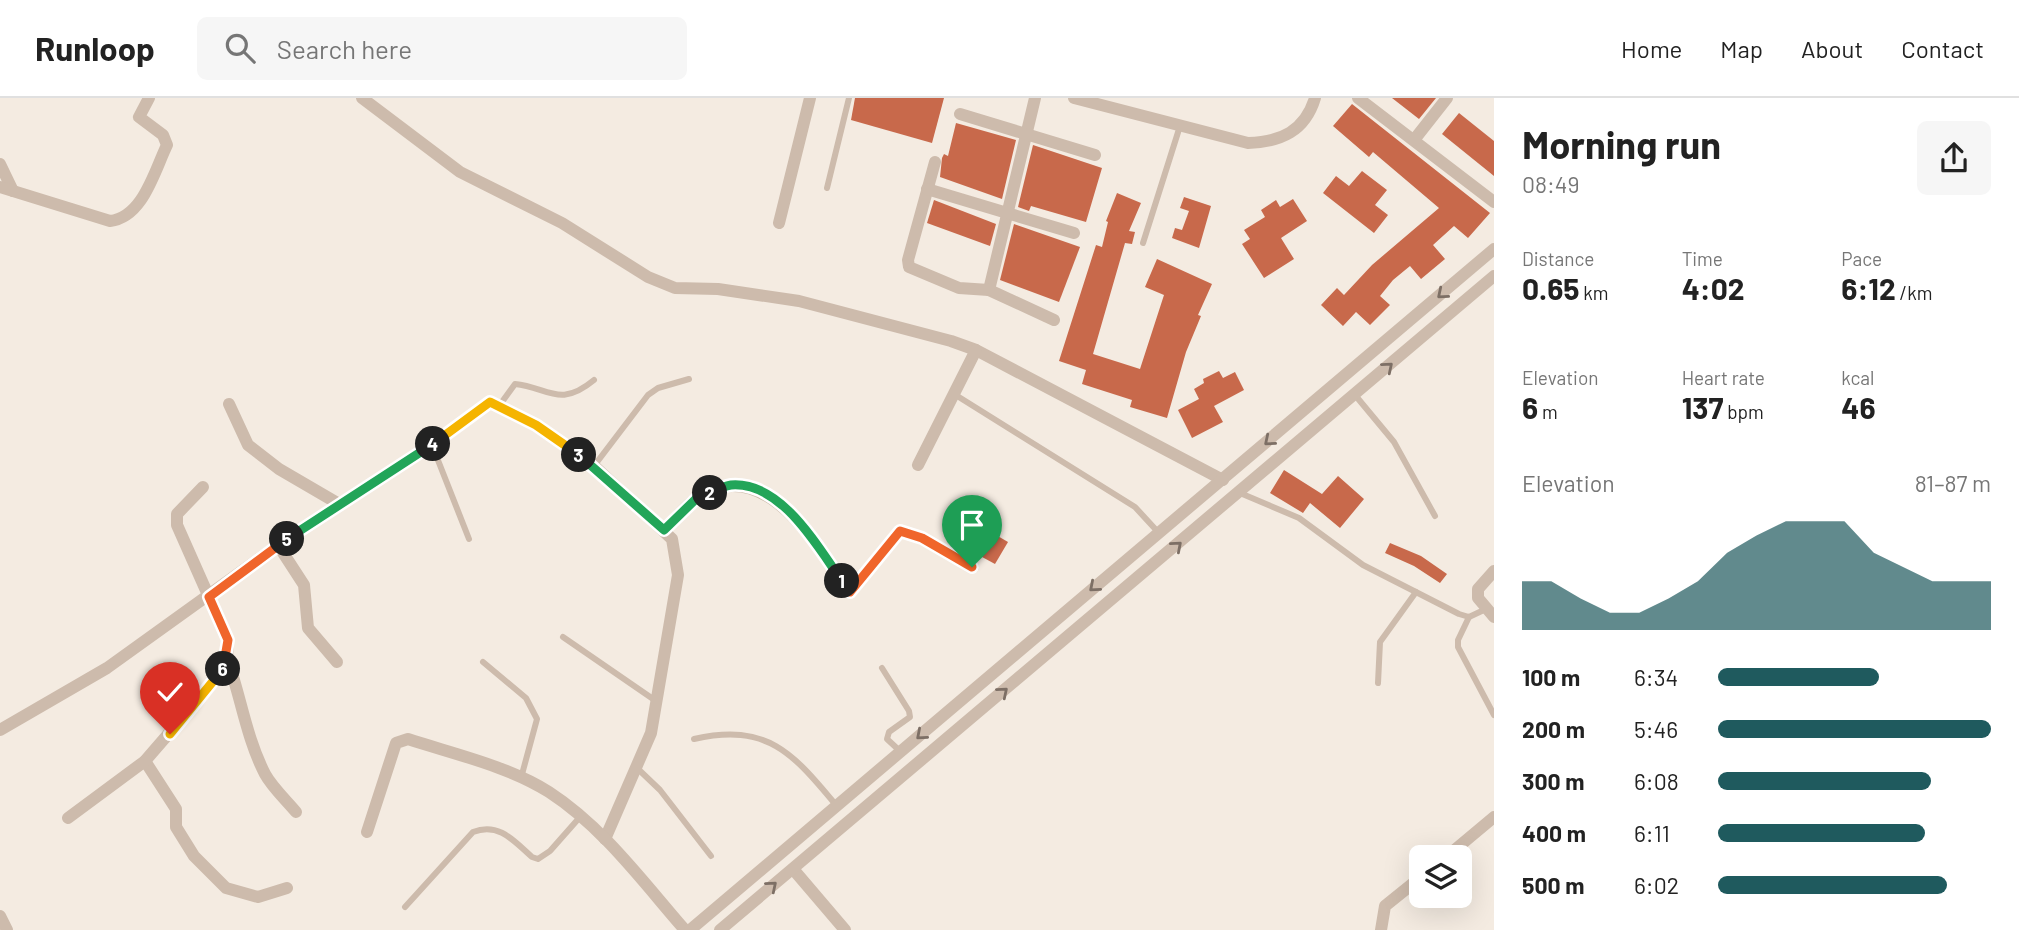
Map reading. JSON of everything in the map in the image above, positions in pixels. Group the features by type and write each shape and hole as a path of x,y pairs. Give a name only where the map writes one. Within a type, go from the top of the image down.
{"street":[{"path":"0,187 110,222 124,220 134,211 167,145 163,135 139,117 149,98"},
{"path":"362,98 460,172 500,195 562,223 639,271 666,284 799,301 882,321 976,350 1223,480"},
{"path":"779,223 810,98"},
{"path":"989,290 1035,98"},
{"path":"1074,98 1248,143 1269,143 1296,131 1311,112 1315,98"},
{"path":"1358,98 1494,202"},
{"path":"1414,140 1447,98"},
{"path":"960,114 1095,155"},
{"path":"935,162 908,260 909,267 959,288 989,290 1054,320"},
{"path":"0,164 13,191"},
{"path":"927,189 1074,233"},
{"path":"690,930 1494,249"},
{"path":"707,914 721,930 1494,276"},
{"path":"918,465 976,350"},
{"path":"0,730 107,668 278,545 432,445 490,402 536,425 594,466 672,539 678,575 651,733 605,839"},
{"path":"229,404 248,445 279,469 339,504"},
{"path":"664,530 699,496 731,485 760,490 788,510 850,592 900,531 922,538 972,567"},
{"path":"68,818 145,761 222,672 227,658 228,640 177,525 177,514 181,508 203,487"},
{"path":"278,545 304,584 308,628 337,662"},
{"path":"1490,613 1478,598 1478,589 1494,571"},
{"path":"227,658 239,692 243,718 266,776 296,812"},
{"path":"367,832 396,744 401,739 408,738 521,778 548,792 605,839 685,930"},
{"path":"145,761 176,809 176,827 194,856 226,888 258,897 287,888"},
{"path":"1461,845 1494,817"},
{"path":"793,869 845,930"},
{"path":"1381,930 1385,906 1409,887"},
{"path":"0,916 7,930"}],"lane":[{"path":"827,188 849,98"},
{"path":"1143,243 1180,126"},
{"path":"594,466 648,395 658,388 689,379"},
{"path":"499,406 515,384 550,396 575,391 594,380"},
{"path":"954,394 1135,507 1158,532"},
{"path":"1355,395 1394,442 1435,516"},
{"path":"432,445 469,539"},
{"path":"1238,492 1299,518 1363,565 1416,592 1469,617 1490,613"},
{"path":"1378,683 1380,642 1416,592"},
{"path":"1469,617 1458,640 1458,647 1494,715"},
{"path":"563,637 656,701"},
{"path":"483,662 526,698 537,719 521,778"},
{"path":"882,668 909,711 910,717 889,732 887,739 901,752"},
{"path":"694,739 732,733 760,737 811,775 837,806"},
{"path":"638,768 660,790 711,856"},
{"path":"405,907 473,832 484,828 499,830 538,859 550,851 580,817"}],"building":[{"path":"855,98 944,98 932,143 851,120"},
{"path":"1392,98 1436,98 1419,119"},
{"path":"1352,104 1490,213 1468,238 1454,226 1433,245 1445,259 1421,279 1410,266 1393,280 1380,296 1390,305 1370,325 1356,312 1343,326 1321,305 1337,288 1344,295 1372,265 1439,208 1373,152 1369,157 1333,126"},
{"path":"1459,113 1494,141 1494,176 1442,134"},
{"path":"956,123 1016,140 1002,199 940,177 942,158 944,154 948,156"},
{"path":"1033,145 1102,168 1086,222 1031,206 1029,211 1018,207"},
{"path":"1362,171 1387,190 1375,205 1388,215 1374,233 1323,193 1336,176 1349,186"},
{"path":"1117,193 1141,203 1129,231 1135,232 1132,244 1125,243 1093,354 1140,369 1164,295 1145,287 1157,259 1212,284 1198,315 1201,316 1186,352 1167,418 1130,407 1132,400 1082,384 1086,370 1059,361 1096,245 1102,247 1108,222 1106,221"},
{"path":"1184,197 1211,206 1199,248 1172,238 1175,228 1182,230 1189,211 1180,208"},
{"path":"1293,199 1307,221 1281,238 1294,259 1264,278 1242,244 1250,239 1244,230 1265,217 1261,210 1276,200 1280,207"},
{"path":"934,200 996,224 990,246 927,223"},
{"path":"1014,224 1080,247 1059,302 1000,280"},
{"path":"1219,371 1223,378 1235,372 1244,390 1214,406 1223,422 1192,438 1178,410 1199,399 1194,389 1204,383 1203,379"},
{"path":"1284,470 1322,494 1338,476 1364,499 1340,528 1310,503 1303,513 1270,493"},
{"path":"984,528 1008,542 995,564 971,551"},
{"path":"1390,543 1421,556 1447,574 1440,583 1414,566 1385,553"}],"route":[{"path":"170,734 222,672 227,658 228,640 209,597 278,545 444,437 460,422 490,402 536,425 594,466 664,530 699,496 731,485 760,490 788,510 850,592 877,555 900,531 922,538 972,567"}]}
